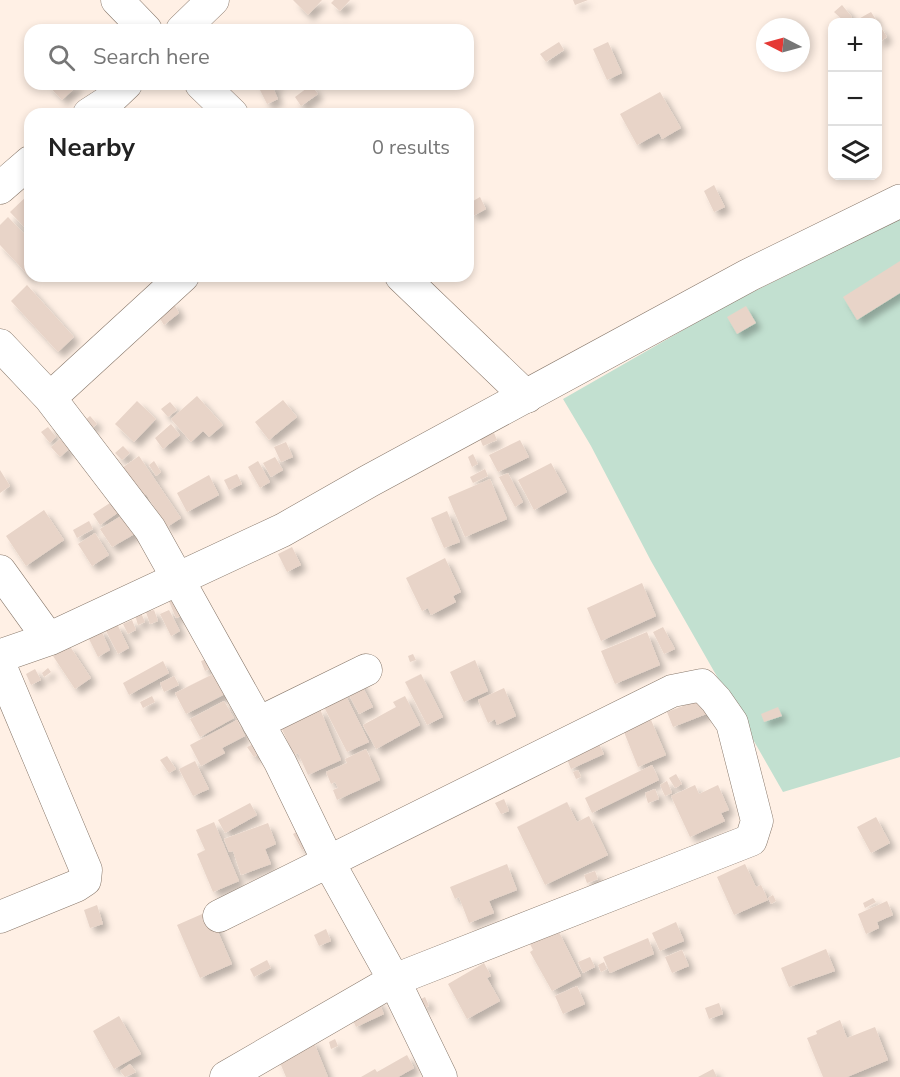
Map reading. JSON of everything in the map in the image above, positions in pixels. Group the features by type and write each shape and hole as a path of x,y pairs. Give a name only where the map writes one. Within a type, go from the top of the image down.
{"highway":[{"path":"0,656 50,639 176,578 283,530 749,275 900,201"}],"street":[{"path":"117,0 140,24"},
{"path":"188,24 213,0"},
{"path":"98,108 120,90"},
{"path":"207,90 226,108"},
{"path":"0,188 24,167"},
{"path":"50,398 176,282"},
{"path":"407,282 527,398"},
{"path":"0,345 50,398 150,529 258,723 328,861 394,980 441,1077"},
{"path":"0,571 50,639"},
{"path":"0,665 86,870 86,879 76,886 0,917"},
{"path":"258,723 366,670"},
{"path":"219,916 672,691 702,685 732,723 757,821 751,840 394,980 226,1077"}],"green space":[{"path":"900,219 900,757 783,792 651,561 591,446 563,399 725,306"}],"building":[{"path":"293,0 322,0 308,15"},
{"path":"334,0 350,0 340,11 331,3"},
{"path":"573,0 588,0 575,5"},
{"path":"842,5 852,17 841,18 834,12"},
{"path":"871,12 875,18 860,18"},
{"path":"882,29 887,37 882,40"},
{"path":"559,42 564,50 546,62 540,54"},
{"path":"608,42 622,73 607,80 593,49"},
{"path":"53,90 73,90 62,100"},
{"path":"260,90 274,90 278,99 267,104"},
{"path":"304,90 315,90 318,94 301,106 295,97"},
{"path":"660,92 681,128 662,139 659,133 637,145 620,114"},
{"path":"714,185 725,207 714,212 704,191"},
{"path":"480,197 486,209 474,215 474,200"},
{"path":"24,199 24,227 10,212"},
{"path":"8,217 24,234 24,271 0,245 0,225"},
{"path":"900,261 900,293 857,320 843,297"},
{"path":"27,285 74,337 58,352 11,301"},
{"path":"173,302 179,313 164,325 156,312"},
{"path":"746,306 756,323 737,334 727,317"},
{"path":"197,396 223,425 209,437 203,431 191,442 171,419"},
{"path":"283,400 297,417 269,440 255,422"},
{"path":"137,401 156,419 134,442 115,424"},
{"path":"170,402 177,410 168,417 161,409"},
{"path":"90,416 97,424 91,429 84,421"},
{"path":"171,424 180,435 163,449 155,438"},
{"path":"48,427 56,437 50,443 41,432"},
{"path":"494,433 497,440 483,446 480,439"},
{"path":"60,439 69,449 60,457 51,447"},
{"path":"520,440 529,457 498,472 489,455"},
{"path":"286,442 293,457 281,462 274,447"},
{"path":"123,446 130,453 122,460 115,453"},
{"path":"473,454 478,464 472,467 468,457"},
{"path":"139,456 181,518 167,527 146,494 141,497 122,468"},
{"path":"275,457 283,470 271,477 263,463"},
{"path":"154,461 161,472 156,476 149,465"},
{"path":"258,461 270,482 260,488 248,467"},
{"path":"551,463 567,492 534,510 518,480"},
{"path":"485,469 488,476 473,483 470,477"},
{"path":"0,470 10,486 0,493"},
{"path":"508,473 523,502 515,507 499,477"},
{"path":"237,474 242,484 229,490 224,480"},
{"path":"209,475 219,495 187,512 177,493"},
{"path":"490,479 507,519 465,537 448,497"},
{"path":"113,501 119,512 100,525 93,514"},
{"path":"44,510 64,540 26,566 6,536"},
{"path":"447,511 460,542 444,548 431,518"},
{"path":"126,513 138,532 112,547 100,529"},
{"path":"89,521 93,529 77,538 73,530"},
{"path":"95,533 109,555 92,566 78,544"},
{"path":"292,547 301,565 287,572 278,554"},
{"path":"445,558 461,592 453,596 456,602 431,615 428,608 422,611 406,578"},
{"path":"642,583 656,616 601,641 587,608"},
{"path":"179,595 186,614 176,618 168,599"},
{"path":"154,610 158,621 150,624 146,612"},
{"path":"169,610 180,631 171,636 160,614"},
{"path":"141,613 145,622 138,625 135,615"},
{"path":"132,620 136,630 128,634 123,624"},
{"path":"117,624 129,648 118,654 105,629"},
{"path":"663,627 675,649 664,654 653,632"},
{"path":"100,628 110,650 98,657 87,635"},
{"path":"647,632 660,665 615,684 601,651"},
{"path":"69,645 91,678 75,689 53,656"},
{"path":"413,654 416,660 410,662 408,656"},
{"path":"210,658 214,667 205,671 201,661"},
{"path":"475,660 488,691 464,702 450,672"},
{"path":"163,661 169,673 129,695 123,683"},
{"path":"48,668 51,672 44,677 42,673"},
{"path":"35,669 41,680 31,685 26,674"},
{"path":"217,672 227,693 186,714 175,693"},
{"path":"421,674 443,717 427,725 405,682"},
{"path":"174,676 179,685 164,692 160,683"},
{"path":"358,678 373,707 359,714 344,685"},
{"path":"504,688 516,716 497,725 495,719 488,723 478,700"},
{"path":"343,690 369,742 347,752 321,701"},
{"path":"152,696 155,702 143,708 140,702"},
{"path":"405,696 420,725 376,749 363,725 396,707 393,702"},
{"path":"704,698 709,713 673,727 667,712"},
{"path":"224,701 234,718 200,737 190,719"},
{"path":"778,707 782,716 764,722 761,714"},
{"path":"320,709 341,760 308,775 298,753 294,755 281,727"},
{"path":"237,720 245,736 222,748 225,753 201,766 190,745"},
{"path":"651,720 666,755 638,767 624,732"},
{"path":"598,742 604,754 571,769 566,757"},
{"path":"255,743 261,753 254,757 247,747"},
{"path":"366,749 380,780 337,800 333,790 338,788 335,782 331,784 326,772 347,763 345,759"},
{"path":"167,756 176,769 169,773 160,760"},
{"path":"195,761 209,789 193,796 179,769"},
{"path":"652,765 659,780 592,813 585,798"},
{"path":"578,770 581,777 576,779 573,772"},
{"path":"676,774 682,784 675,788 669,778"},
{"path":"667,781 672,793 665,796 660,785"},
{"path":"695,785 699,794 718,785 729,810 721,813 725,821 690,837 671,796"},
{"path":"655,789 659,799 648,803 645,793"},
{"path":"504,799 509,811 501,814 495,803"},
{"path":"567,802 577,822 589,816 608,855 545,885 517,827"},
{"path":"250,803 257,815 225,833 218,820"},
{"path":"876,817 890,843 871,853 857,827"},
{"path":"214,822 239,881 213,892 197,854 205,850 196,830"},
{"path":"268,823 276,844 265,849 271,864 241,875 233,851 229,852 224,839"},
{"path":"303,828 312,845 302,850 293,834"},
{"path":"507,864 517,890 489,901 494,913 469,923 459,897 455,899 450,887"},
{"path":"745,864 756,887 761,885 768,900 734,915 717,877"},
{"path":"595,871 598,879 587,883 584,875"},
{"path":"773,895 776,901 771,904 768,898"},
{"path":"873,898 876,902 865,908 863,903"},
{"path":"887,901 893,915 877,922 879,928 866,934 858,914"},
{"path":"97,905 103,924 90,928 84,910"},
{"path":"209,911 232,964 200,978 177,925"},
{"path":"676,922 684,941 660,951 652,933"},
{"path":"326,929 331,941 319,946 314,935"},
{"path":"558,930 581,976 552,991 530,952 533,950 530,944"},
{"path":"648,938 654,954 610,973 603,957"},
{"path":"826,949 835,971 789,987 781,968"},
{"path":"682,950 689,966 672,973 665,957"},
{"path":"590,957 595,967 583,973 578,962"},
{"path":"267,960 271,968 254,977 250,969"},
{"path":"604,962 607,969 601,972 598,965"},
{"path":"484,963 491,976 487,978 500,1001 467,1019 448,984"},
{"path":"577,986 585,1004 563,1014 555,996"},
{"path":"425,997 429,1006 424,1008 419,1000"},
{"path":"377,999 384,1014 356,1027 349,1012"},
{"path":"719,1003 723,1014 709,1019 705,1008"},
{"path":"119,1016 141,1054 114,1069 93,1031"},
{"path":"840,1020 847,1038 875,1027 888,1060 847,1077 823,1077 807,1038 817,1034 816,1031"},
{"path":"335,1039 338,1046 331,1049 329,1042"},
{"path":"313,1040 328,1077 286,1077 276,1053"},
{"path":"407,1055 414,1068 398,1077 361,1077 375,1069 377,1072"},
{"path":"130,1064 136,1072 125,1077 120,1071"},
{"path":"713,1069 717,1077 698,1077"}]}
